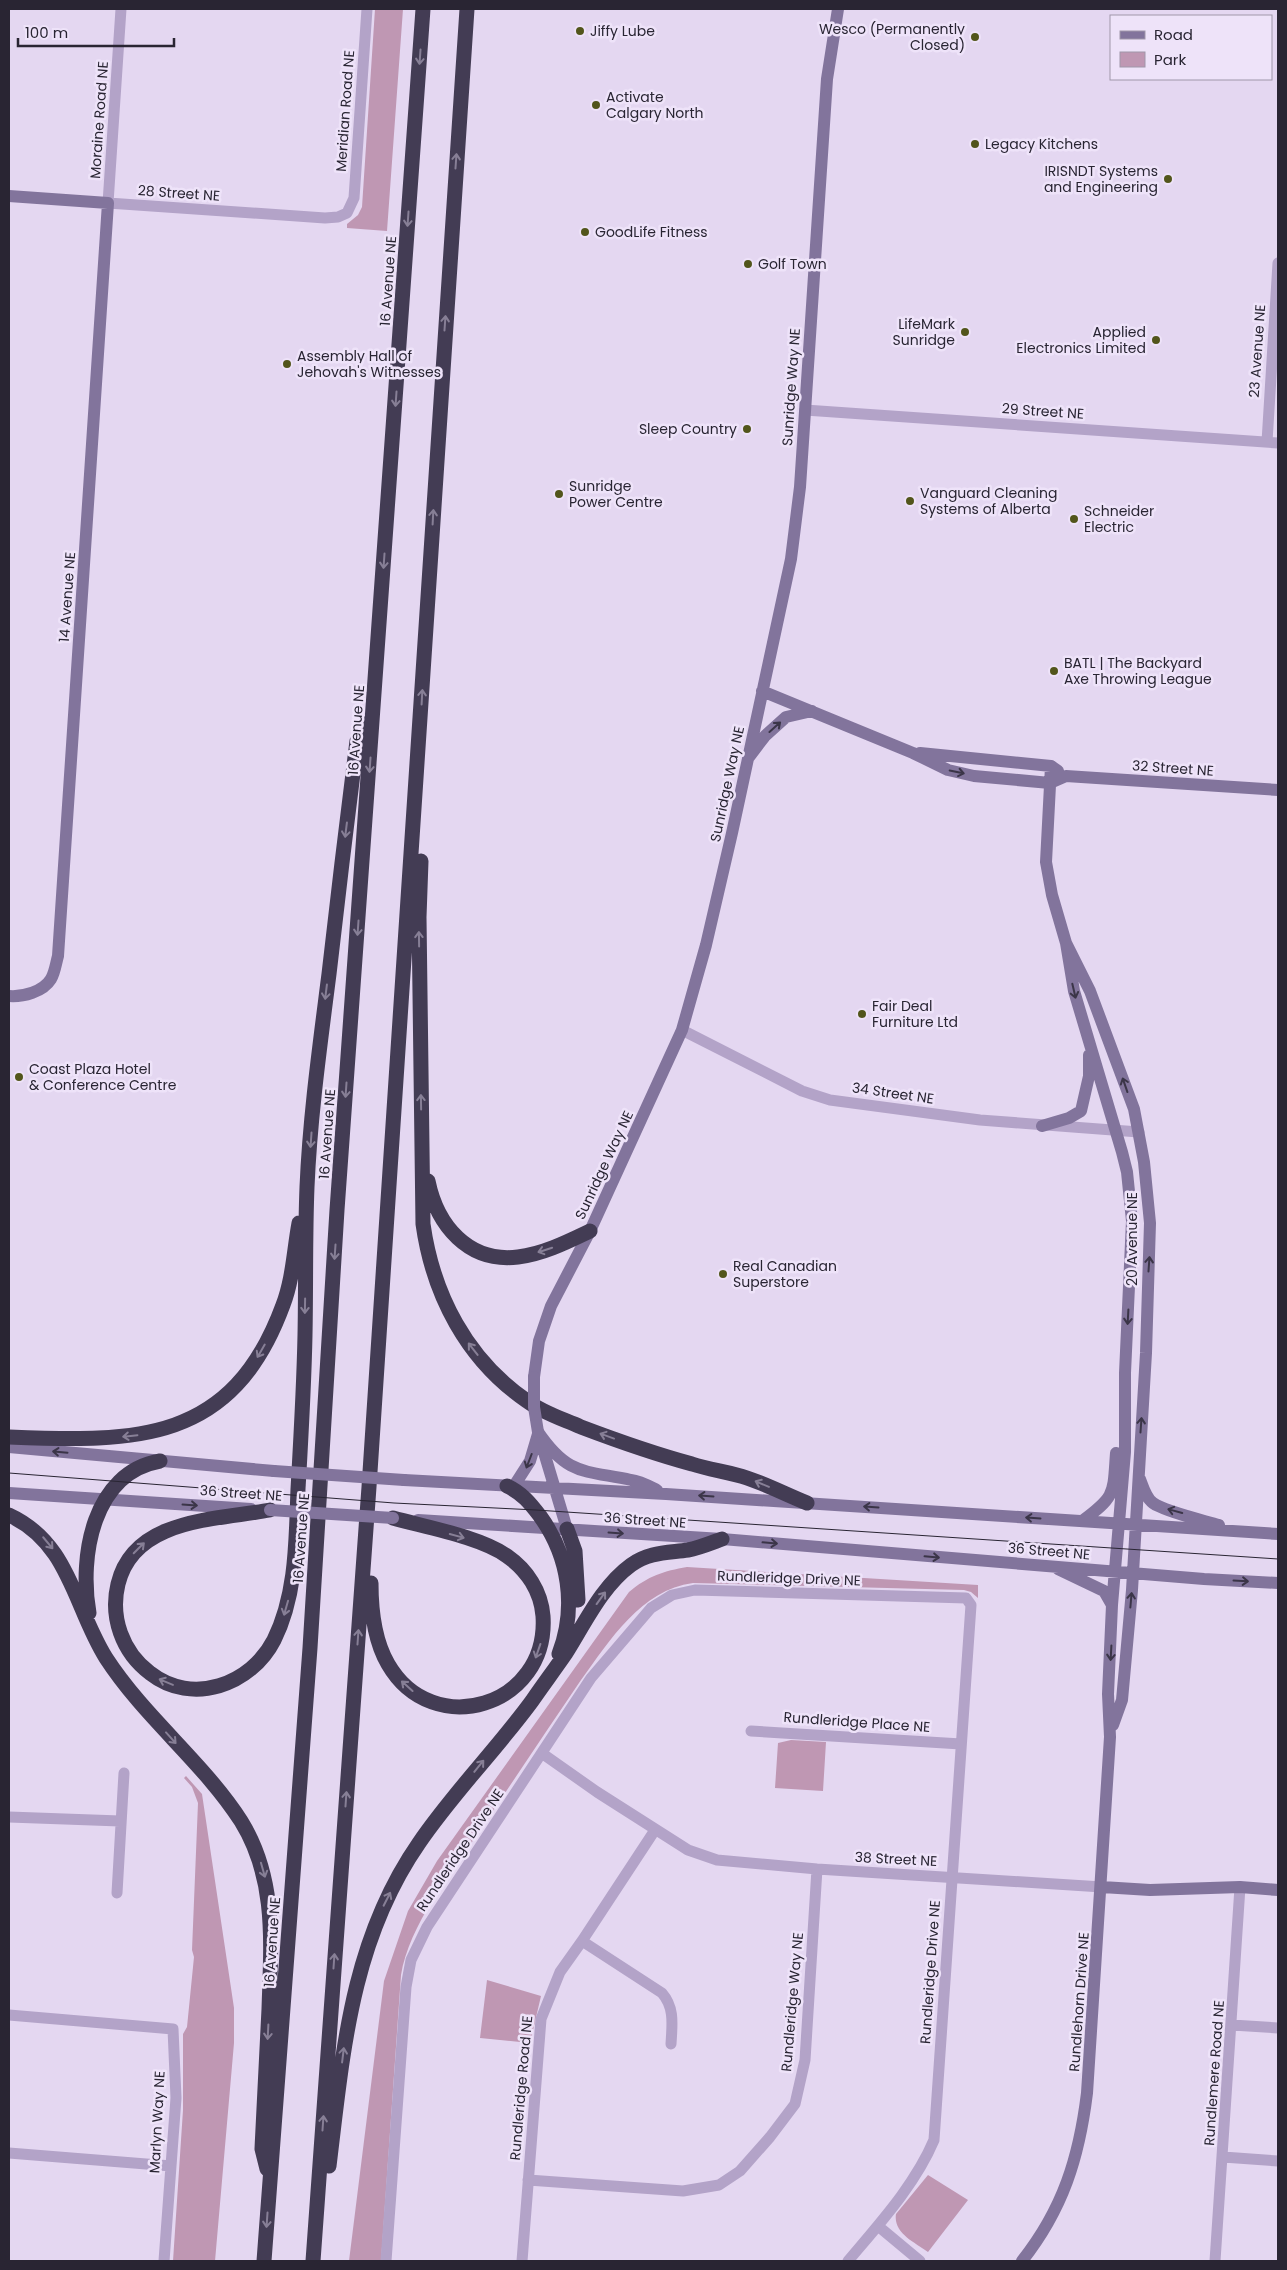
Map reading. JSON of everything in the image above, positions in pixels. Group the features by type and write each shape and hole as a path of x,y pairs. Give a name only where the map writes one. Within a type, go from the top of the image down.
{"highway":[{"name":"16 Avenue NE","path":"264,2261 310,1648 337,1210 423,9"},
{"path":"313,2261 369,1487 419,746 440,383 467,9"},
{"path":"270,1510 188,1523 169,1530 142,1544 127,1562 121,1573 117,1589 116,1616 123,1642 138,1663 150,1673 162,1681 190,1688 221,1686 234,1681 258,1663 267,1652 275,1638 286,1609 293,1573 302,1414 307,1188 315,1081 357,741 373,717"},
{"path":"419,746 425,764 419,917 423,1224 426,1248 437,1284 451,1316 467,1342 506,1386 548,1414 693,1465 747,1478 807,1503"},
{"path":"421,1151 432,1201 439,1215 456,1237 479,1252 505,1258 523,1256 552,1248 590,1231"},
{"path":"9,1438 93,1440 145,1434 198,1416 214,1405 230,1391 257,1359 275,1324 290,1282 298,1225 307,1188"},
{"path":"97,1640 89,1615 85,1571 92,1529 106,1500 120,1482 137,1467 160,1461"},
{"path":"510,1486 519,1491 549,1528 563,1561 569,1598 564,1637 549,1676"},
{"path":"369,1487 373,1514 371,1603 377,1635 388,1664 405,1685 429,1701 458,1707 473,1706 500,1698 524,1679 538,1653 542,1638 542,1609 532,1582 516,1563 495,1549 393,1518"},
{"path":"9,1515 32,1529 52,1549 68,1575 97,1640 127,1687 211,1783 240,1820 250,1836 264,1871 269,1904 271,1940 262,2149 270,2180"},
{"path":"565,1654 573,1633 577,1614 578,1584 575,1551 567,1529"},
{"path":"314,2241 325,2194 349,2020 361,1967 377,1919 396,1880 419,1843 520,1716 565,1654 603,1595 622,1572 632,1564 660,1552 688,1550 722,1539"}],"street":[{"name":"Moraine Road NE","path":"108,203 121,9"},
{"name":"Meridian Road NE","path":"347,213 354,198 367,9"},
{"name":"Sunridge Way NE","path":"567,1529 538,1432 534,1407 534,1377 539,1341 551,1306 590,1231 682,1030 706,945 748,759 791,559 800,487 827,79 838,9"},
{"name":"28 Street NE","path":"9,196 325,218 338,217 347,213"},
{"name":"14 Avenue NE","path":"9,996 17,997 42,989 52,978 58,956 108,203"},
{"name":"23 Avenue NE","path":"1272,443 1278,263"},
{"name":"29 Street NE","path":"805,410 1272,443"},
{"name":"32 Street NE","path":"762,691 913,752 948,770 966,774 1050,783 1066,776 1278,790"},
{"path":"748,759 765,736 786,717 812,711"},
{"name":"32 Street NE","path":"913,752 1051,766 1066,776"},
{"name":"20 Avenue NE","path":"1051,766 1046,862 1052,895 1066,943 1074,991 1127,1172 1132,1221 1124,1429 1125,1452 1118,1548"},
{"name":"20 Avenue NE","path":"1066,943 1090,991 1134,1109 1148,1192 1150,1248 1134,1549"},
{"name":"34 Street NE","path":"682,1030 802,1091 830,1100 1042,1126 1099,1128 1138,1132"},
{"path":"1042,1126 1069,1118 1081,1110 1089,1076 1088,1040"},
{"path":"1082,1521 1106,1503 1110,1497 1114,1481 1116,1452 1124,1429"},
{"path":"510,1486 530,1461 538,1432"},
{"path":"538,1432 554,1452 577,1470 595,1475 633,1480 666,1494"},
{"name":"36 Street NE","path":"9,1447 274,1471 404,1480 666,1494 1278,1534"},
{"path":"1138,1474 1145,1494 1152,1503 1238,1531"},
{"name":"36 Street NE","path":"9,1493 722,1539 1115,1572 1278,1583"},
{"name":"Rundlehorn Drive NE","path":"1022,2261 1053,2216 1069,2179 1082,2135 1087,2093 1102,1887 1111,1731 1108,1694 1112,1605 1118,1548"},
{"name":"Rundlehorn Drive NE","path":"1111,1731 1122,1700 1134,1549"},
{"path":"1054,1567 1104,1591 1112,1605"},
{"name":"Rundleridge Drive NE","path":"386,2261 406,1987 410,1960 427,1927 543,1754 591,1678 651,1608 672,1595 695,1590 966,1598 971,1605 934,2140 925,2160 878,2226 848,2261"},
{"name":"Rundleridge Place NE","path":"751,1730 961,1744"},
{"name":"38 Street NE","path":"543,1754 655,1830 688,1850 717,1860 817,1869 1174,1891 1240,1887 1278,1890"},
{"path":"117,1893 124,1773"},
{"path":"9,1817 120,1821"},
{"name":"Rundleridge Road NE","path":"522,2261 541,2019 560,1972 655,1830"},
{"name":"Rundleridge Way NE","path":"528,2180 683,2191 719,2185 740,2171 770,2137 795,2104 805,2060 817,1869"},
{"name":"Rundlemere Road NE","path":"1215,2261 1240,1887"},
{"path":"582,1941 666,1997 670,2002 673,2012 671,2044"},
{"name":"Marlyn Way NE","path":"9,2016 173,2029 176,2098 164,2261"},
{"path":"1232,2025 1278,2028"},
{"path":"9,2153 170,2166"},
{"path":"1223,2157 1278,2161"},
{"path":"878,2226 920,2261"}],"green space":[{"path":"375,9 403,9 387,231 347,228 347,224 358,215 362,207"},
{"path":"687,1567 978,1585 978,1598 971,1592 964,1590 693,1583 658,1595 628,1619 581,1680 444,1882 432,1900 413,1938 401,1975 381,2261 349,2261 384,1981 408,1911 437,1861 629,1592 656,1575"},
{"path":"791,1740 826,1742 823,1791 775,1788 778,1743"},
{"path":"186,1776 202,1794 234,2008 234,2043 215,2261 173,2261 183,2110 183,2034 187,2027 194,1957 192,1950 198,1803 192,1787 184,1778"},
{"path":"487,1980 541,1996 530,2043 480,2038"},
{"path":"928,2175 968,2200 928,2252 901,2232 896,2221 896,2214"}],"tram line":[{"path":"9,1473 394,1503 536,1510 1278,1559"}],"place":[{"name":"Jiffy Lube","path":"580,31"},
{"name":"Wesco (Permanently Closed)","path":"975,37"},
{"name":"Activate Calgary North","path":"596,105"},
{"name":"Legacy Kitchens","path":"975,144"},
{"name":"IRISNDT Systems and Engineering","path":"1168,179"},
{"name":"GoodLife Fitness","path":"585,232"},
{"name":"Golf Town","path":"748,264"},
{"name":"LifeMark Sunridge","path":"965,332"},
{"name":"Applied Electronics Limited","path":"1156,340"},
{"name":"Assembly Hall of Jehovah's Witnesses","path":"287,364"},
{"name":"Sleep Country","path":"747,429"},
{"name":"Sunridge Power Centre","path":"559,494"},
{"name":"Vanguard Cleaning Systems of Alberta","path":"910,501"},
{"name":"Schneider Electric","path":"1074,519"},
{"name":"BATL | The Backyard Axe Throwing League","path":"1054,671"},
{"name":"Fair Deal Furniture Ltd","path":"862,1014"},
{"name":"Coast Plaza Hotel & Conference Centre","path":"19,1077"},
{"name":"Real Canadian Superstore","path":"723,1274"}]}
